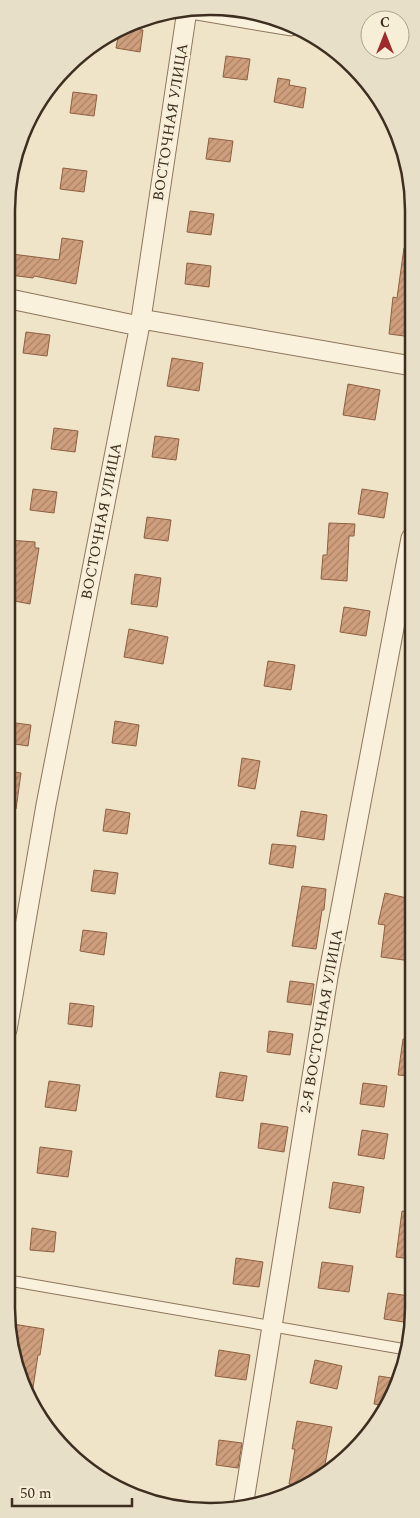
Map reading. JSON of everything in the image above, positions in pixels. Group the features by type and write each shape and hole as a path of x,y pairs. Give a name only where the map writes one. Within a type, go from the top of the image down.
{"street":[{"name":"ВОСТОЧНАЯ УЛИЦА","path":"15,984 46,805 140,323 186,17"},
{"path":"15,300 140,323 405,365"},
{"name":"2-Я ВОСТОЧНАЯ УЛИЦА","path":"244,1500 328,978 405,570"}],"lane":[{"path":"15,1282 400,1348"}],"building":[{"path":"137,29 143,30 140,52 116,48 118,38"},
{"path":"226,56 250,59 247,80 223,77"},
{"path":"278,78 290,80 289,85 306,88 303,108 274,102"},
{"path":"73,92 97,95 94,116 70,113"},
{"path":"209,138 233,141 230,162 206,159"},
{"path":"63,168 87,171 84,192 60,189"},
{"path":"190,211 214,214 211,235 187,232"},
{"path":"62,238 83,241 76,284 34,276 33,278 15,276 15,254 59,260"},
{"path":"405,248 405,336 389,334 393,297 397,298"},
{"path":"187,263 211,266 209,287 185,284"},
{"path":"26,332 50,335 47,356 23,353"},
{"path":"172,358 203,363 199,391 167,386"},
{"path":"348,384 380,390 375,420 343,415"},
{"path":"54,428 78,431 75,452 51,449"},
{"path":"155,436 179,439 176,460 152,457"},
{"path":"33,489 57,492 54,513 30,510"},
{"path":"362,489 388,493 384,518 358,514"},
{"path":"147,517 171,520 168,541 144,538"},
{"path":"329,523 355,524 354,536 349,536 347,581 321,579 323,555 327,555"},
{"path":"15,540 35,542 35,548 39,548 30,604 15,601"},
{"path":"135,574 161,578 157,607 131,604"},
{"path":"344,607 370,611 366,636 340,632"},
{"path":"129,629 168,637 163,664 124,657"},
{"path":"268,661 295,665 291,690 264,686"},
{"path":"115,721 139,725 136,746 112,743"},
{"path":"15,723 31,725 28,746 15,744"},
{"path":"242,758 260,761 255,789 238,786"},
{"path":"15,772 21,773 15,809"},
{"path":"106,809 130,813 127,834 103,831"},
{"path":"301,811 327,815 324,840 297,836"},
{"path":"272,844 296,846 293,868 269,864"},
{"path":"94,870 118,873 115,894 91,891"},
{"path":"302,886 326,889 316,949 292,946"},
{"path":"385,893 405,898 405,960 381,957 385,925 378,924"},
{"path":"83,930 107,933 104,955 80,951"},
{"path":"290,981 314,984 311,1005 287,1002"},
{"path":"70,1003 94,1006 92,1027 68,1024"},
{"path":"269,1031 293,1034 290,1055 267,1052"},
{"path":"403,1039 405,1039 405,1076 398,1075"},
{"path":"220,1072 247,1076 243,1101 216,1097"},
{"path":"49,1081 80,1085 76,1111 45,1107"},
{"path":"363,1083 387,1086 384,1107 360,1104"},
{"path":"261,1123 288,1127 284,1152 258,1148"},
{"path":"362,1130 388,1134 384,1159 358,1155"},
{"path":"40,1147 72,1151 68,1177 37,1173"},
{"path":"333,1182 364,1187 360,1213 329,1208"},
{"path":"402,1211 405,1211 405,1258 396,1257"},
{"path":"32,1228 56,1232 54,1252 30,1250"},
{"path":"236,1258 263,1262 259,1287 233,1284"},
{"path":"322,1262 353,1266 349,1292 318,1288"},
{"path":"388,1293 405,1295 405,1322 384,1319"},
{"path":"16,1324 44,1329 40,1355 38,1355 33,1389 25,1371"},
{"path":"219,1350 250,1355 246,1380 215,1376"},
{"path":"315,1360 342,1366 337,1389 310,1383"},
{"path":"379,1376 392,1378 380,1405 374,1404"},
{"path":"297,1421 332,1427 325,1466 293,1485 289,1484 295,1449 292,1449"},
{"path":"219,1440 242,1443 238,1468 216,1465"}]}
